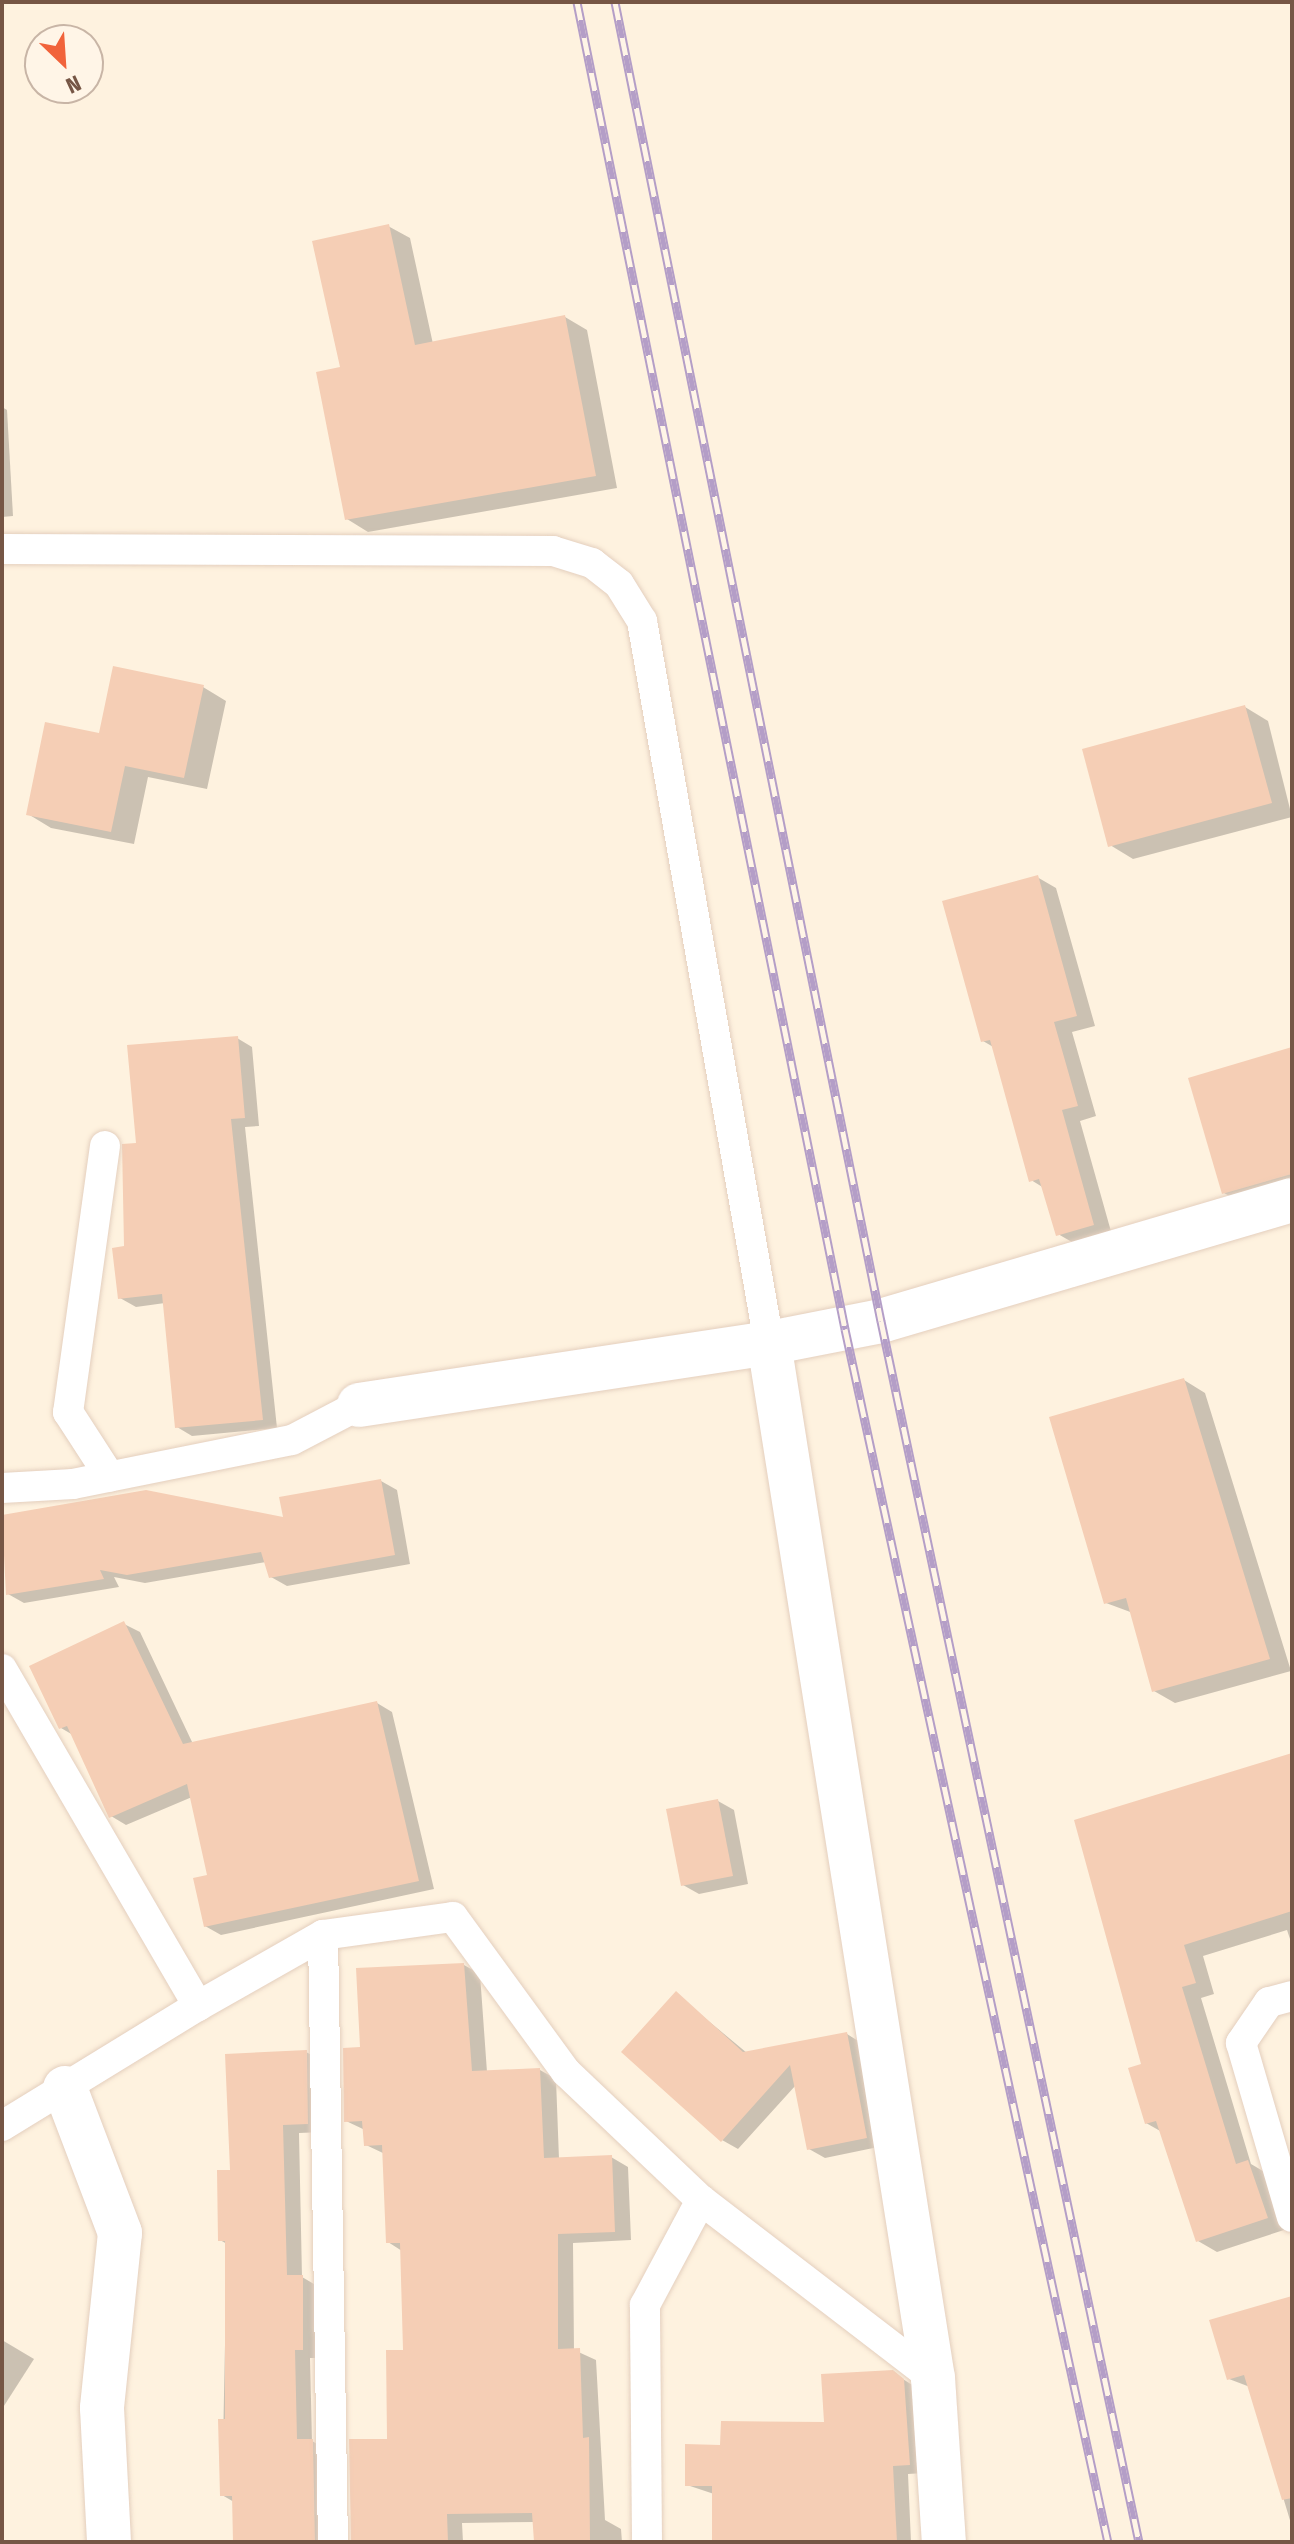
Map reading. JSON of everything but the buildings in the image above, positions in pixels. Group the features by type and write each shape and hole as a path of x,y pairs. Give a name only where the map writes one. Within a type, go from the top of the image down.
{"street":[{"path":"359,1405 769,1343 881,1321 1292,1200"},
{"path":"769,1343 933,2378 944,2542"},
{"path":"65,2088 120,2233 102,2408 109,2542"}],"lane":[{"path":"2,549 553,551 592,563 619,584 642,621 769,1343"},
{"path":"105,1146 68,1412 110,1477"},
{"path":"2,1488 110,1477 292,1440 359,1405"},
{"path":"2,1669 198,2006"},
{"path":"2,2126 198,2006 323,1935 453,1917 566,2072 701,2200 933,2378"},
{"path":"323,1935 333,2542"},
{"path":"1292,1996 1269,2002 1241,2043 1292,2217"},
{"path":"647,2542 645,2305 701,2200"}],"railway":[{"path":"577,2 845,1329 1108,2542"},
{"path":"615,2 881,1321 1139,2542"}]}
